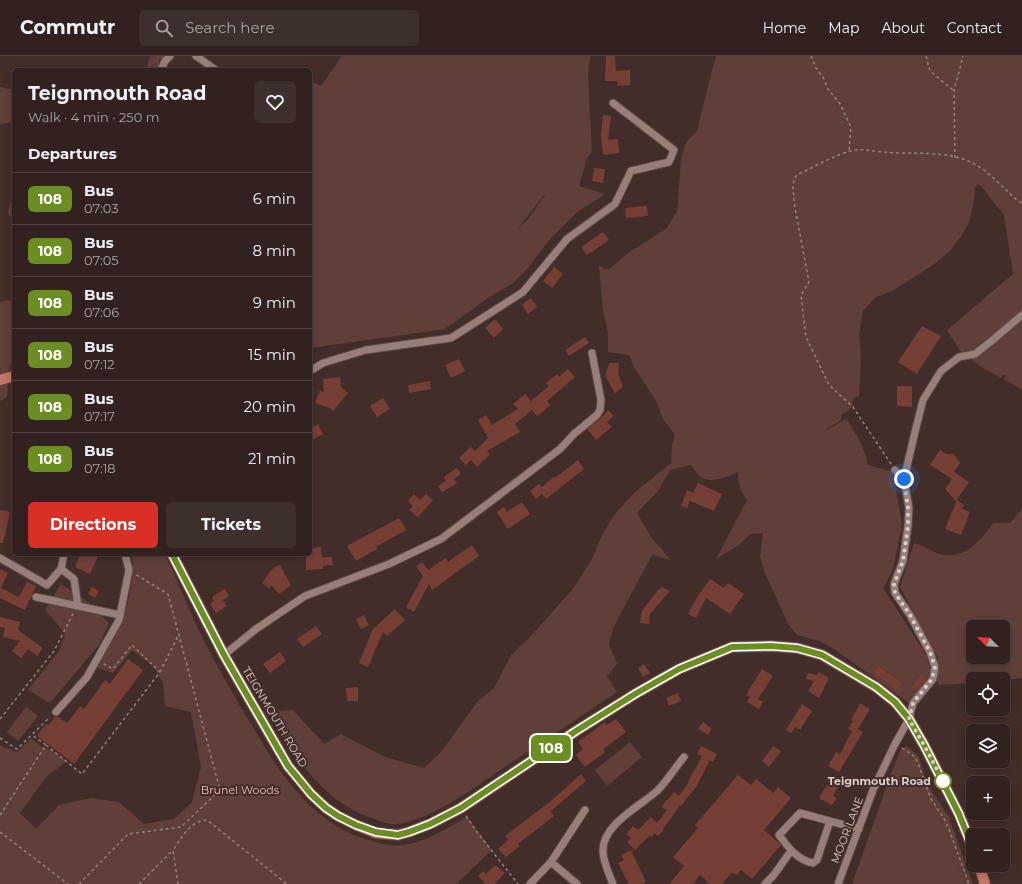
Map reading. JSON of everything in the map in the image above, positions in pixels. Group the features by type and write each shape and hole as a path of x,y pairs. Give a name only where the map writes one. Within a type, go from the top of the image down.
{"main road":[{"path":"0,380 12,377"},
{"name":"TEIGNMOUTH ROAD","path":"173,556 224,655 288,766 311,794 326,808 356,825 376,832 398,835 409,832 430,824 461,808 576,731 635,694 679,669 732,647 771,646 797,648 822,655 876,687 895,702 909,719 924,745 946,786 966,832"},
{"path":"981,872 985,884"}],"street":[{"path":"162,68 165,60 170,56"},
{"path":"196,56 213,68"},
{"path":"312,370 323,363 366,350 451,338 523,292 567,239 615,204 631,171 670,162 674,150 613,103"},
{"path":"904,479 924,400 941,371 959,357 975,354 994,340 1022,315"},
{"path":"224,655 256,629 305,596 389,564 441,539 560,449 574,434 597,415 600,410 601,400 592,353"},
{"path":"896,470 904,479"},
{"name":"MOOR LANE","path":"838,884 873,790 909,719 913,703 932,679 935,667 930,652 910,615 895,593 894,584 903,561 908,526 908,508 904,479"},
{"path":"0,558 47,585 61,569 64,556"},
{"path":"56,712 87,677 119,620 129,570 126,556"},
{"path":"61,569 74,579 78,606"},
{"path":"36,597 120,614"},
{"path":"613,884 605,862 603,850 606,838 611,828 658,790 684,757"},
{"path":"530,884 551,862 585,810"},
{"path":"830,821 817,860 813,863 806,862 791,850 779,835 800,813 830,821 859,829"},
{"path":"765,884 773,876 791,850"},
{"path":"551,862 577,884"}],"path":[{"path":"811,56 828,89 840,104 851,127 849,152"},
{"path":"926,56 930,71 954,91"},
{"path":"954,158 954,91 963,56"},
{"path":"896,470 853,407 829,385 806,337 801,295 809,282 794,208 794,179 797,175 849,152 863,149 883,152 934,154 975,164 1022,203"},
{"path":"79,884 128,834 181,827 220,790 168,594 129,570"},
{"path":"0,719 54,651 78,606"},
{"path":"32,735 82,774 160,672 179,634"},
{"path":"96,661 113,669 132,645 160,672"},
{"path":"0,738 17,749 56,712"},
{"path":"895,744 914,756 931,799 945,820 969,884"},
{"path":"0,815 46,745"},
{"path":"461,808 477,832 518,884"},
{"path":"139,884 174,850 189,828 200,821 207,820 287,884"},
{"path":"0,832 68,884"},
{"path":"174,850 178,884"}],"green space":[{"path":"150,56 164,56 159,60 159,68 147,68"},
{"path":"342,56 590,56 588,75 592,152 587,158 579,186 605,194 576,213 550,239 528,268 512,284 491,296 445,329 312,348 312,81 321,86","holes":["544,195 545,195 529,218 517,230"]},
{"path":"716,56 1022,56 1022,390 1004,379 1006,376 1003,375 1001,378 983,368 961,352 947,330 1013,274 1004,215 981,186 978,185 975,187 974,201 969,222 952,249 936,263 892,291 876,297 863,311 859,334 861,358 859,396 852,400 853,405 848,411 841,415 841,420 825,431 846,419 860,441 868,465 893,472 902,525 893,570 883,588 927,656 931,672 930,677 909,703 834,649 820,641 797,635 788,624 765,573 760,557 763,533 750,534 739,545 716,559 747,500 740,487 738,472 720,479 710,480 702,478 691,465 670,470 658,491 637,513 651,537 671,560 652,555 613,628 609,645 617,664 607,676 617,692 465,794 425,816 412,821 390,824 356,812 325,790 312,776 300,761 269,712 293,710 324,744 341,734 385,757 424,768 441,752 478,701 494,688 511,655 529,638 572,590 592,559 602,535 614,515 634,493 671,463 672,445 675,435 663,419 656,401 634,367 629,355 608,352 608,332 603,311 599,265 604,269 609,269 628,253 667,228 677,211 681,159 686,142 697,131","holes":["878,666 903,683 898,690 873,673","921,674 927,679 917,691 911,687"]},
{"path":"0,87 12,90 12,122 0,124"},
{"path":"12,201 12,215 9,216 8,211"},
{"path":"8,300 12,302 12,362 10,362 7,397 0,401 0,302"},
{"path":"1022,509 1022,678 1010,679 1010,672 966,672 966,683 938,685 938,658 900,587 914,543 937,553 954,555 970,548 982,537 993,523 1010,523"},
{"name":"Brunel Woods","path":"132,556 165,556 203,639 221,673 265,747 300,796 330,822 348,832 368,840 386,844 404,845 420,841 436,834 467,817 492,850 456,884 0,884 0,745 17,752 30,739 32,739 43,748 50,749 67,761 47,776 20,813 36,829 59,805 91,798 119,802 144,824 174,819 192,802 201,767 191,712 165,706 163,682 152,665 132,650 113,673 96,667 112,640 124,614 133,571"},
{"path":"61,584 84,599 109,623 99,645 50,703 28,690 59,651 65,633 45,610"},
{"path":"26,707 38,716 18,741 7,732"},
{"path":"630,742 642,757 607,786 595,770"},
{"path":"907,746 919,757 927,784 949,817 966,864 966,872 969,872 973,884 852,884 901,749"}],"building":[{"path":"606,56 615,56 616,71 630,70 630,85 617,86 618,81 605,81"},
{"path":"603,115 611,116 608,140 618,139 619,153 603,155 601,135"},
{"path":"594,168 605,169 603,183 592,181"},
{"path":"647,206 648,216 626,218 625,208"},
{"path":"603,232 609,240 587,255 581,247"},
{"path":"554,267 563,274 552,288 543,281"},
{"path":"531,298 537,307 528,314 522,305"},
{"path":"495,319 503,329 494,338 485,328"},
{"path":"922,326 941,336 917,374 898,362"},
{"path":"585,337 589,343 569,356 565,350"},
{"path":"459,359 465,371 451,378 445,365"},
{"path":"609,363 619,363 618,374 623,387 615,393 605,376"},
{"path":"568,369 575,377 547,401 551,405 537,416 532,410 515,424 520,432 487,451 490,454 477,467 471,460 466,465 459,458 470,447 475,451 488,438 478,420 486,415 492,425 518,409 513,404 525,394 531,401 549,386 546,383 557,374 559,377"},
{"path":"340,377 341,387 348,393 333,411 330,408 315,403 320,390 324,392 323,379"},
{"path":"430,381 431,389 409,393 408,385"},
{"path":"897,386 912,386 912,407 897,406"},
{"path":"383,398 390,409 377,417 370,406"},
{"path":"608,410 614,416 607,422 612,427 596,440 587,429 600,419"},
{"path":"318,424 323,434 312,440 312,427"},
{"path":"940,450 946,454 954,454 960,463 954,472 969,482 956,501 945,489 952,479 930,465"},
{"path":"578,460 584,469 546,499 542,494 536,499 530,491 539,484 542,487"},
{"path":"457,468 461,474 454,479 457,483 442,492 438,486 446,481 444,477"},
{"path":"698,483 722,494 714,511 690,501 687,508 681,506 687,490 693,493"},
{"path":"414,494 420,500 426,494 433,500 418,517 409,510 413,506 408,501"},
{"path":"957,500 964,505 962,509 970,512 961,535 945,529"},
{"path":"522,502 530,514 508,529 497,512 504,507 507,512"},
{"path":"0,510 10,512 3,543 0,543"},
{"path":"399,518 406,530 376,547 377,549 356,561 347,546"},
{"path":"472,545 479,556 432,590 429,584 414,612 406,607 423,576 416,566 422,562 428,570 446,558 448,562"},
{"path":"321,547 322,557 332,557 333,565 323,566 323,569 306,570 306,556 312,556 312,548"},
{"path":"79,556 98,556 90,574 75,567"},
{"path":"280,565 291,585 279,594 271,585 269,588 262,583 273,568"},
{"path":"0,569 8,573 1,588 19,597 27,582 36,586 25,610 0,598"},
{"path":"710,579 724,588 728,583 744,594 730,614 706,598 696,618 688,614"},
{"path":"92,587 99,591 95,598 88,594"},
{"path":"662,587 670,591 650,614 649,624 640,623 642,611 657,591"},
{"path":"225,589 229,596 223,600 227,606 216,613 210,604 214,601 212,597"},
{"path":"395,609 405,620 387,636 383,632 368,667 359,663 373,629"},
{"path":"364,615 369,625 361,629 356,619"},
{"path":"0,617 20,622 18,630 43,648 37,656 28,649 21,658 12,651 20,641 3,637 5,628 0,627"},
{"path":"316,626 322,634 303,647 297,639"},
{"path":"280,652 286,661 270,673 263,664"},
{"path":"128,659 143,670 74,764 37,736 46,724 49,725 55,717 58,717 67,723 80,706 84,709 105,680 110,684"},
{"path":"644,664 650,673 643,677 638,668"},
{"path":"878,666 903,683 898,691 873,673"},
{"path":"762,669 773,676 758,699 763,702 759,709 747,702 750,697 746,695"},
{"path":"819,672 829,678 819,698 808,691 814,681 806,679 808,673 817,675"},
{"path":"921,674 927,678 917,691 911,687"},
{"path":"358,687 358,701 347,701 346,688"},
{"path":"678,693 681,701 669,706 666,698"},
{"path":"860,703 870,709 858,729 863,732 839,772 828,766 836,752 840,754 852,731 848,729"},
{"path":"802,704 812,711 800,730 795,727 791,733 786,730"},
{"path":"616,719 626,732 603,749 605,752 585,767 576,755 583,749 578,742 605,722 607,725"},
{"path":"703,722 712,729 708,735 698,729"},
{"path":"701,746 717,754 713,762 710,760 696,787 681,806 680,805 663,829 664,830 658,836 655,833 651,837 650,835 635,850 627,842 631,838 626,834 633,826 638,830 651,817 657,823 667,810 662,807 666,800 667,801 674,792 679,796 689,782 702,756 697,754"},
{"path":"773,746 781,751 769,767 762,761"},
{"path":"581,774 586,781 551,811 554,816 518,844 520,846 506,857 498,849 508,840 505,836 551,801"},
{"path":"738,775 751,785 756,779 773,793 778,787 791,798 764,830 781,845 752,879 741,870 737,875 732,872 722,884 710,884 700,875 693,884 669,884 684,866 673,857 698,828 695,825"},
{"path":"829,782 838,787 833,796 837,798 832,805 819,798"},
{"path":"631,850 646,882 642,884 629,884 618,863 624,860 621,855"},
{"path":"495,865 505,873 494,884 486,884 478,876 483,871 486,874"}],"bus line":[{"name":"108","path":"173,556 213,636 288,766 311,794 326,808 356,825 376,832 398,835 409,832 430,824 461,808 576,731 635,694 679,669 732,647 771,646 797,648 822,655 876,687 895,702 909,719 924,745 946,786 966,832"}],"place":[{"name":"Teignmouth Road","path":"943,781"}],"route":[{"path":"904,479 908,508 908,526 903,561 894,584 895,593 910,615 930,652 935,667 932,679 913,703 909,719 943,781"}]}
